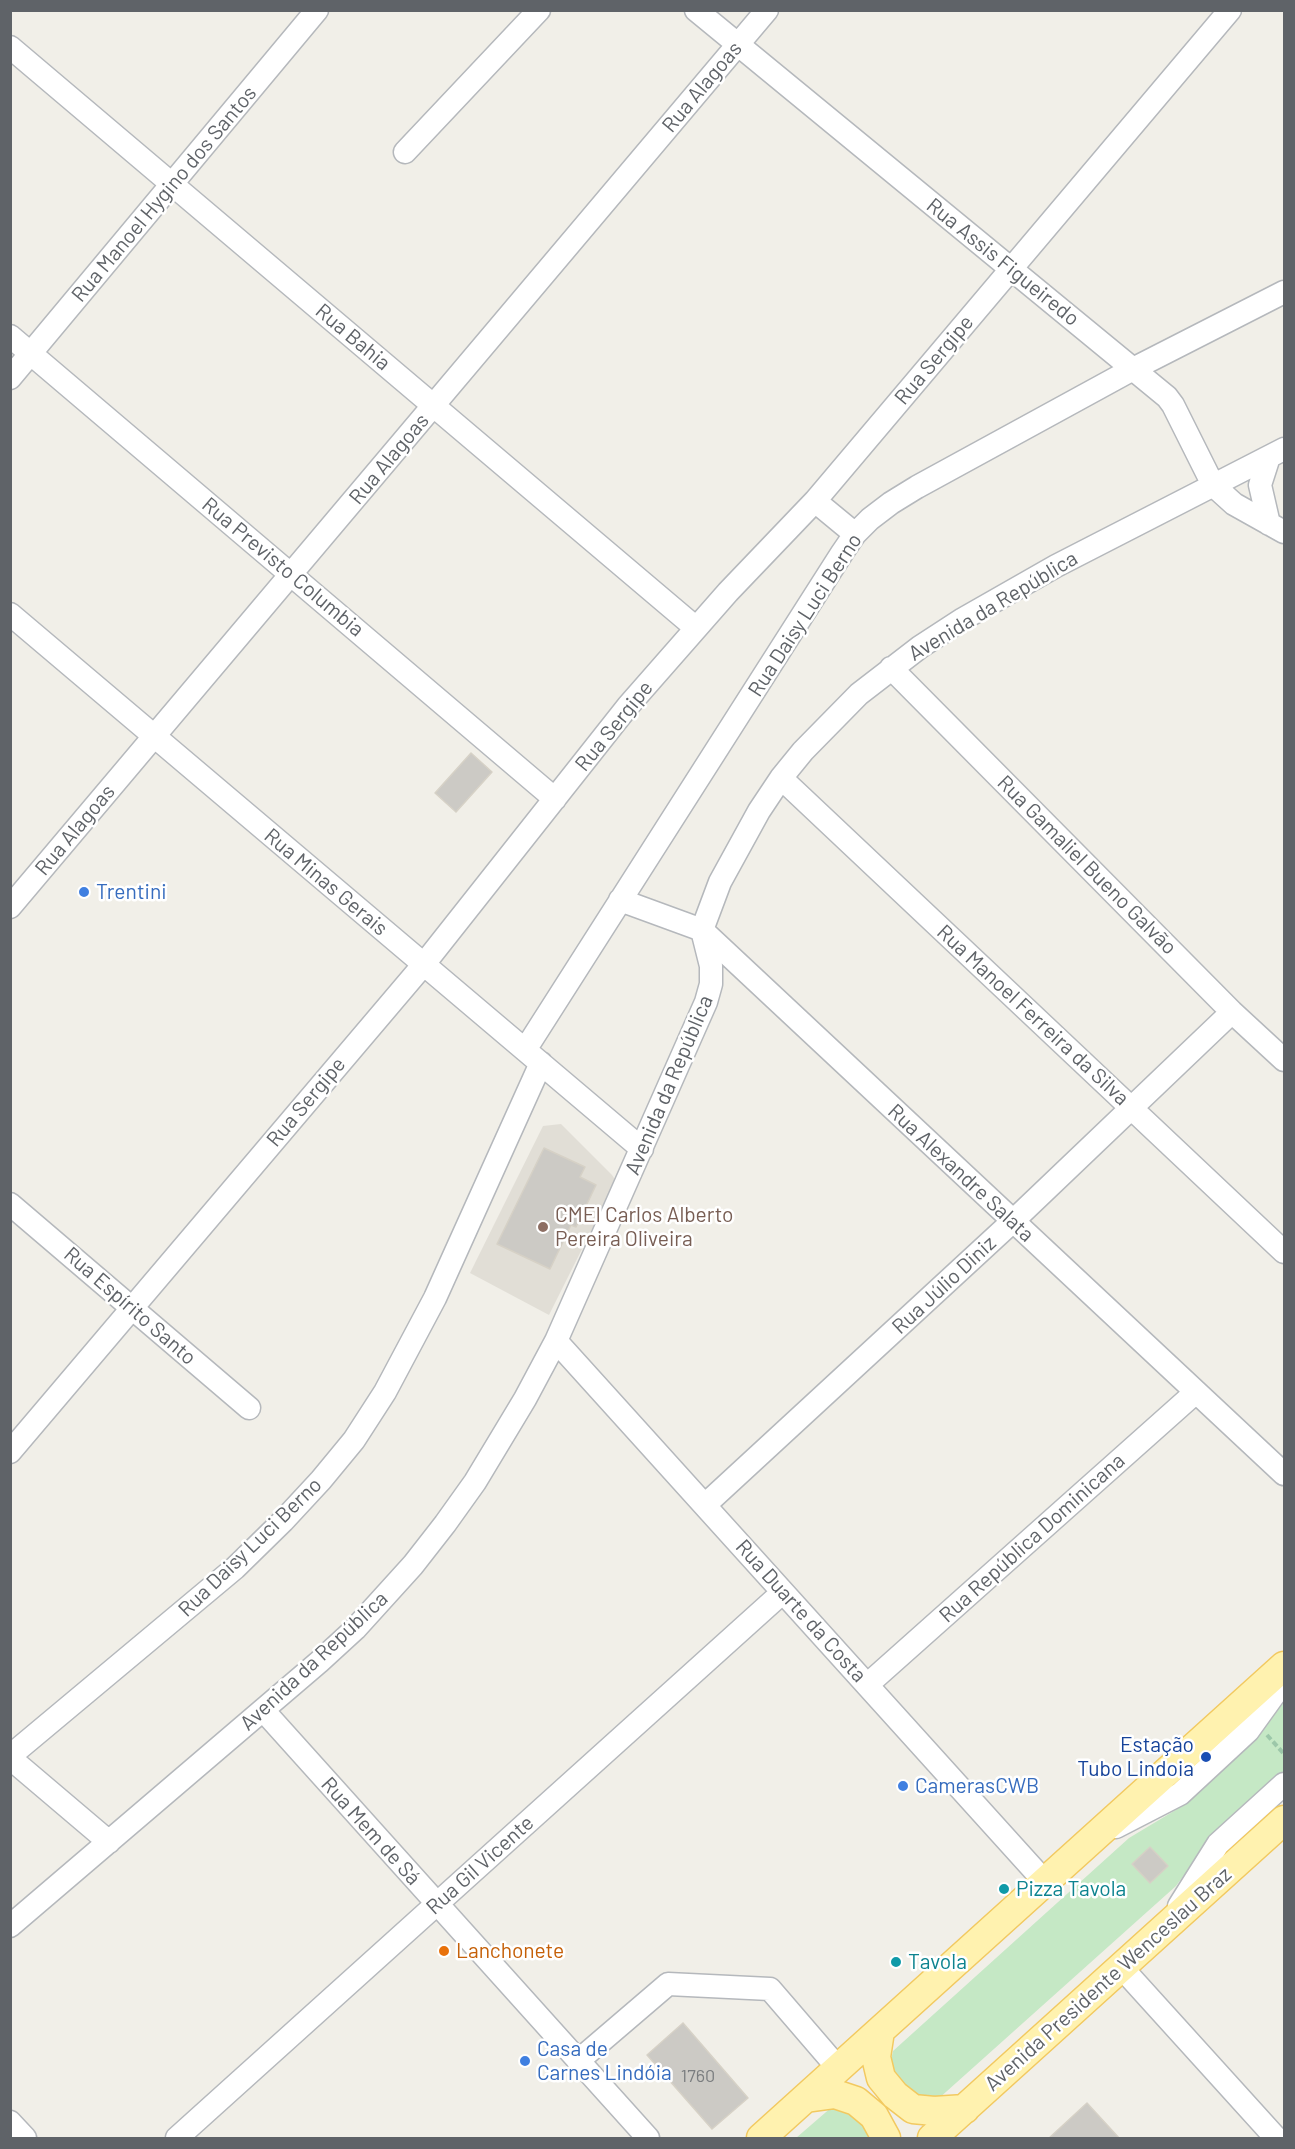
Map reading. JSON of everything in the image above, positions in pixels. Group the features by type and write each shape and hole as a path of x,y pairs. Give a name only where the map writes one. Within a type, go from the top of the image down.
{"main road":[{"path":"760,2139 1284,1666"},
{"name":"Avenida Presidente Wenceslau Braz","path":"932,2139 1284,1820"},
{"path":"880,2031 876,2057 881,2078 895,2095 913,2109 934,2111 965,2109"},
{"path":"806,2098 835,2094 856,2101 874,2116 886,2139"}],"street":[{"name":"Rua Manoel Hygino dos Santos","path":"10,378 317,10"},
{"path":"405,152 539,10"},
{"name":"Rua Assis Figueiredo","path":"696,10 1167,397 1213,485 1234,504 1277,528"},
{"name":"Rua Alagoas","path":"10,907 767,10"},
{"name":"Rua Sergipe","path":"10,1452 424,964 610,728 755,562 815,501 1230,10"},
{"name":"Rua Bahia","path":"10,47 696,628"},
{"name":"Rua Daisy Luci Berno","path":"10,1757 235,1568 283,1521 354,1440 385,1392 430,1308 533,1056 620,900 855,534 891,503 917,487 1134,369 1284,292"},
{"name":"Rua Previsto Columbia","path":"10,336 555,799"},
{"path":"1277,453 1260,485 1277,528"},
{"name":"Avenida da República","path":"10,1926 355,1629 413,1565 445,1524 501,1441 556,1341 706,1002 711,984 711,966 702,930 720,882 759,811 781,778 830,722 859,694 891,668 955,624 1009,593 1277,453"},
{"path":"815,501 855,534"},
{"name":"Rua Minas Gerais","path":"10,614 642,1149"},
{"name":"Rua Gamaliel Bueno Galvão","path":"891,668 1232,1012 1284,1060"},
{"name":"Rua Manoel Ferreira da Silva","path":"781,778 1284,1252"},
{"name":"Rua Alexandre Salata","path":"620,900 702,930 1284,1474"},
{"name":"Rua Júlio Diniz","path":"705,1505 1013,1221 1232,1012"},
{"name":"Rua Espírito Santo","path":"10,1204 249,1408"},
{"name":"Rua Duarte da Costa","path":"556,1341 1045,1882"},
{"name":"Rua República Dominicana","path":"867,1685 1196,1392"},
{"name":"Rua Gil Vicente","path":"177,2139 783,1592"},
{"path":"1090,1841 1180,1794 1248,1731 1284,1681"},
{"name":"Rua Mem de Sá","path":"263,1710 648,2139"},
{"path":"10,1757 109,1842"},
{"path":"1166,1928 1218,1844 1284,1784"},
{"path":"1122,1968 1276,2139"},
{"path":"578,2061 668,1984 770,1989 838,2068"},
{"path":"10,2122 25,2139"}],"shaded area":[{"name":"CMEI Carlos Alberto Pereira Oliveira","path":"561,1124 616,1181 549,1315 470,1273 543,1126"}],"green space":[{"path":"1284,1702 1284,1773 1211,1839 1176,1886 937,2100 925,2102 894,2077 890,2065 893,2051 1129,1838 1184,1805 1256,1739"},
{"path":"846,2105 879,2138 796,2138 833,2106"}],"building":[{"path":"471,753 492,772 456,812 435,793"},
{"path":"544,1148 585,1167 580,1177 596,1185 576,1227 571,1225 550,1269 497,1244"},
{"path":"1150,1847 1168,1866 1150,1883 1132,1864"},
{"path":"683,2023 748,2098 712,2129 647,2055"},
{"path":"1087,2103 1120,2139 1048,2139"}],"place":[{"name":"Trentini","path":"84,892"},
{"name":"CMEI Carlos Alberto Pereira Oliveira","path":"543,1227"},
{"name":"Estação Tubo Lindoia","path":"1206,1757"},
{"name":"CamerasCWB","path":"903,1786"},
{"name":"Pizza Tavola","path":"1004,1889"},
{"name":"Lanchonete","path":"444,1951"},
{"name":"Tavola","path":"896,1962"},
{"name":"Casa de Carnes Lindóia","path":"525,2061"}]}
